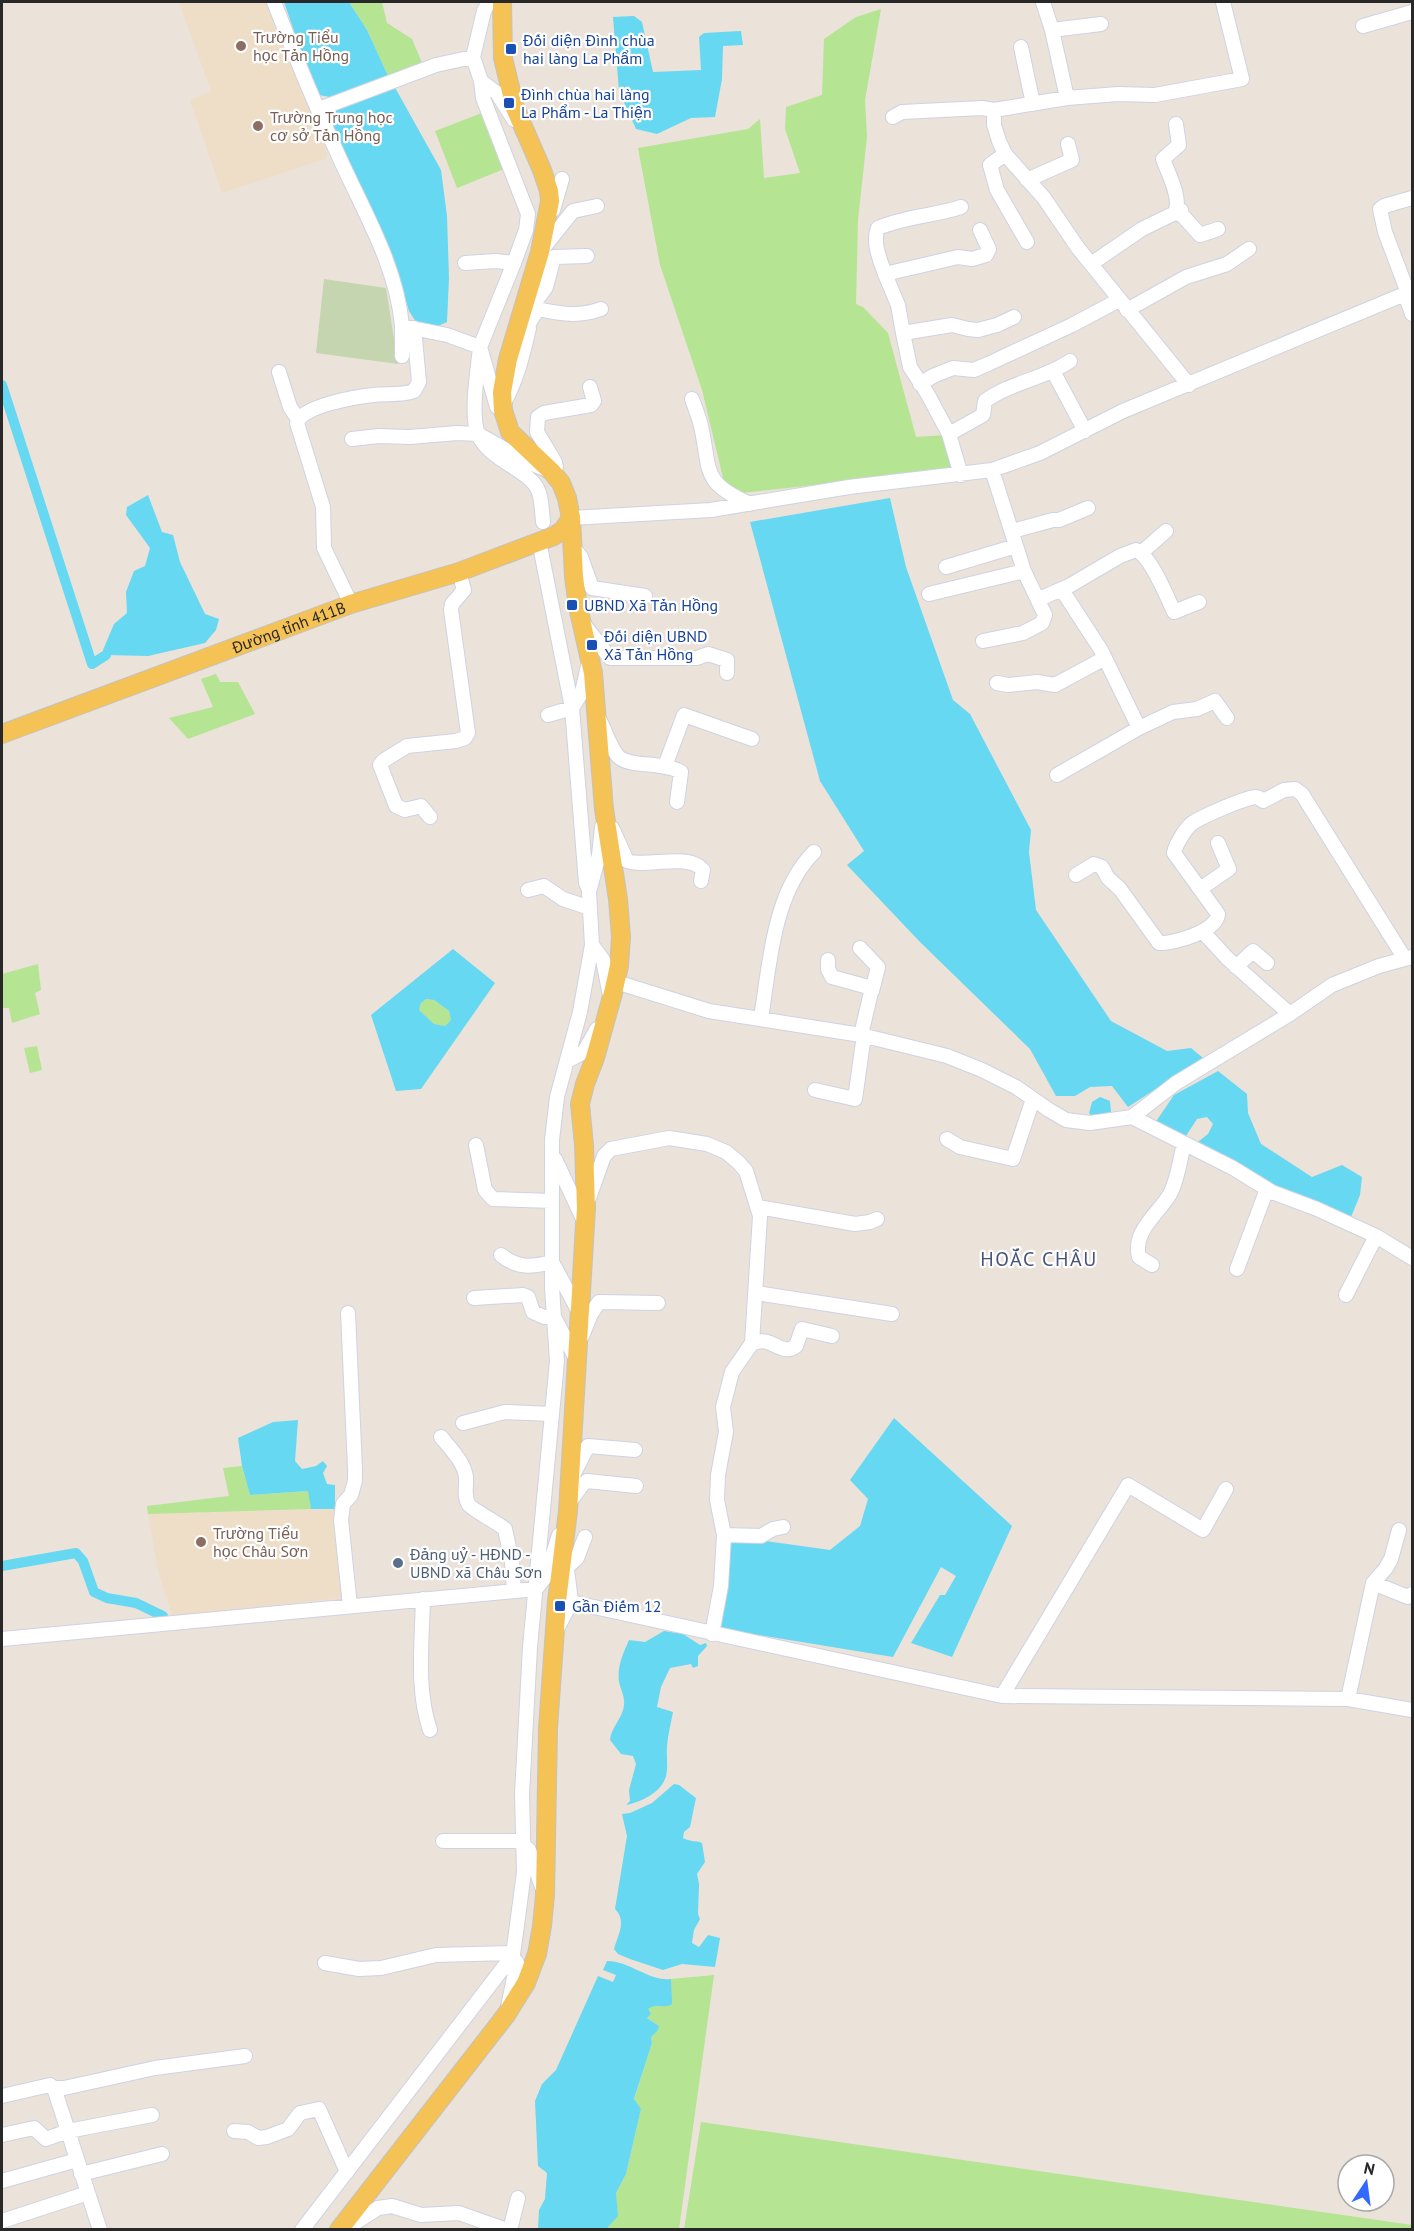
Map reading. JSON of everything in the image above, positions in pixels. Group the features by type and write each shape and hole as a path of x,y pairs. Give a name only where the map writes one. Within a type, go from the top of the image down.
{"main road":[{"path":"339,2229 506,2015 526,1983 537,1954 545,1895 548,1728 554,1635 563,1571 570,1481 585,1215 584,1145 580,1104 603,1034 620,966 621,927 618,899 604,809 590,652 574,577 571,518 561,483 510,432 506,424 503,405 502,392 509,355 524,324 546,225 549,191 515,108 503,58 502,2"},
{"name":"Đường tỉnh 411B","path":"2,734 351,604 459,572 563,530 571,518"}],"street":[{"path":"274,2 311,94 390,272 408,327 419,382 414,392 353,398 306,412 298,419"},
{"path":"1043,2 1052,30 1067,98"},
{"path":"893,117 902,112 982,108 994,110 1067,98 1155,94 1242,79 1223,2"},
{"path":"1363,26 1406,14 1396,2"},
{"path":"486,5 473,57 481,81 483,98 528,214 526,230 480,347 475,402 478,434 498,458 533,483 539,495 543,522"},
{"path":"1052,30 1101,24"},
{"path":"1021,47 1033,104"},
{"path":"319,110 436,65 473,57"},
{"path":"481,81 497,93 528,140"},
{"path":"994,110 994,125 1005,154 1044,198 1091,264 1189,386"},
{"path":"1176,124 1179,145 1163,159 1176,195 1178,211 1200,235 1218,229"},
{"path":"1027,180 1072,160 1068,144"},
{"path":"1005,154 990,165 997,190 1027,242"},
{"path":"546,225 556,206 562,180"},
{"path":"546,225 567,197"},
{"path":"1413,198 1380,209 1385,232 1408,293 1413,314"},
{"path":"540,252 573,211 597,206"},
{"path":"961,207 942,213 910,218 878,228 876,232 885,274 898,304 908,362 949,434 961,475"},
{"path":"1091,264 1142,229 1178,211"},
{"path":"885,274 958,257 972,259 986,255 989,249 980,230"},
{"path":"534,272 558,244"},
{"path":"920,384 953,368 974,370 1186,277 1227,264 1250,249"},
{"path":"503,405 514,384 524,354 524,324 546,287 554,257 586,256"},
{"path":"465,263 496,261 514,263"},
{"path":"571,518 711,510 849,487 992,470 1040,453 1123,411 1189,386 1408,293"},
{"path":"524,324 538,309 563,314 587,314 601,309"},
{"path":"903,333 952,325 978,330 1014,317"},
{"path":"408,327 447,334 480,347"},
{"path":"402,356 408,327"},
{"path":"480,347 500,416 506,424"},
{"path":"949,434 982,415 985,401 994,394 1053,371 1070,361"},
{"path":"1053,371 1085,430"},
{"path":"279,372 290,407 298,419 298,432 323,507 324,548 351,604"},
{"path":"352,439 379,436 410,438 457,433 478,434 528,462 552,472 556,467 555,462 537,432 538,419 544,413 592,404 590,387"},
{"path":"692,399 701,424 707,468 712,479 730,495 750,504"},
{"path":"983,641 1023,633 1041,625 1045,612 1024,571 992,470"},
{"path":"1012,531 1059,520 1088,508"},
{"path":"1141,553 1166,531"},
{"path":"539,541 572,708 586,883 590,892"},
{"path":"572,545 581,557 592,588 645,596"},
{"path":"946,567 1016,546"},
{"path":"1039,599 1062,590 1129,551 1136,550 1141,553 1174,612 1199,603"},
{"path":"929,594 1024,571"},
{"path":"430,817 420,805 405,810 396,806 380,765 407,746 456,741 468,733 451,610 452,604 464,590 459,572"},
{"path":"1062,590 1105,658 1139,728"},
{"path":"582,621 610,658 696,658 712,654 727,660 727,673"},
{"path":"548,716 572,708 585,686 590,652"},
{"path":"997,683 1008,685 1037,682 1055,685 1105,658"},
{"path":"1057,775 1139,728 1173,712 1197,709 1213,701 1218,704 1227,718"},
{"path":"596,714 619,757 665,766 681,772 677,802"},
{"path":"665,766 684,715 752,739"},
{"path":"616,982 708,1011 863,1035 947,1056 1016,1087 1066,1120 1090,1123 1132,1117 1176,1083 1290,1014 1332,985 1379,966 1409,958 1302,794 1295,789 1284,790 1263,801 1259,797 1253,797 1237,802 1189,826 1174,851 1218,914 1215,923 1203,932 1159,943 1120,889 1108,878 1102,867 1094,864 1076,875"},
{"path":"302,2229 513,1955 524,1872 524,1723 557,1361 552,1262 552,1155 557,1097 580,1012 592,945 590,892 599,855 604,809"},
{"path":"604,809 627,861 635,863 676,861 698,866 703,870 701,881"},
{"path":"1200,889 1229,869 1218,843"},
{"path":"761,1018 772,954 787,890 802,864 814,852"},
{"path":"528,890 545,886 563,899 590,908"},
{"path":"1203,932 1236,967 1290,1014"},
{"path":"567,1061 578,1056 588,1046 609,1006 603,960 592,945"},
{"path":"815,1090 851,1100 855,1099 863,1035 878,967 860,948"},
{"path":"1236,967 1253,951 1267,963"},
{"path":"828,960 828,969 832,977 867,985 872,988 872,992"},
{"path":"947,1139 960,1147 1013,1159 1033,1099"},
{"path":"1132,1117 1233,1168 1268,1189 1376,1236 1413,1258"},
{"path":"585,1215 604,1156 611,1149 669,1138 707,1144 726,1152 746,1171 758,1207 760,1216 752,1343 732,1372 723,1407 726,1432 718,1475 717,1500 724,1535 721,1586 712,1634"},
{"path":"1152,1265 1139,1257 1139,1244 1150,1217 1165,1201 1174,1184 1184,1143"},
{"path":"476,1145 485,1190 493,1199 552,1201"},
{"path":"552,1155 585,1215"},
{"path":"1237,1269 1268,1189"},
{"path":"758,1207 855,1224 877,1219"},
{"path":"1346,1295 1376,1236"},
{"path":"501,1255 510,1262 524,1266 552,1262"},
{"path":"552,1262 579,1312"},
{"path":"756,1293 892,1314"},
{"path":"474,1298 526,1295 530,1298 533,1312 544,1317 554,1317"},
{"path":"577,1354 591,1314 599,1302 658,1303"},
{"path":"348,1313 355,1469 351,1494 343,1504 341,1520 350,1606"},
{"path":"554,1317 577,1354"},
{"path":"752,1343 764,1341 778,1348 789,1350 796,1346 802,1329 832,1336"},
{"path":"463,1423 505,1412 552,1414"},
{"path":"441,1437 463,1468 466,1478 466,1496 470,1507 491,1518 505,1529 512,1562 514,1591"},
{"path":"570,1481 588,1446 635,1450"},
{"path":"2,1640 536,1589 546,1576 568,1508 583,1484 587,1481 636,1486"},
{"path":"1002,1696 1128,1485 1203,1530 1227,1489"},
{"path":"724,1535 761,1536 773,1528 783,1527"},
{"path":"1348,1699 1373,1583 1391,1559 1399,1530"},
{"path":"554,1635 571,1602 563,1571 577,1558 585,1538"},
{"path":"1373,1583 1411,1599"},
{"path":"423,1599 422,1683 426,1719 430,1730"},
{"path":"571,1602 1002,1696 1348,1699 1413,1710"},
{"path":"443,1840 515,1840 529,1850 545,1895"},
{"path":"325,1963 359,1969 436,1955 506,1952 513,1955 517,1963 506,2015"},
{"path":"2,2096 50,2085 54,2088 64,2088 155,2068 245,2056"},
{"path":"54,2088 100,2229"},
{"path":"234,2131 248,2132 258,2138 267,2137 288,2128 300,2113 319,2109 347,2172"},
{"path":"2,2135 34,2128 46,2139 68,2131 152,2115"},
{"path":"81,2174 162,2154"},
{"path":"2,2181 77,2160"},
{"path":"2,2221 88,2193"},
{"path":"344,2229 378,2208 392,2206 426,2216 459,2213 508,2229 518,2198"}],"shaded area":[{"name":"Trường Trung học cơ sở Tản Hồng","path":"179,2 271,2 327,153 325,159 222,193 190,100 211,91"},
{"path":"335,1509 343,1598 172,1616 158,1570 148,1514"}],"green space":[{"path":"349,2 382,2 387,23 412,39 422,63 389,78 367,30"},
{"path":"881,9 865,100 867,137 858,220 856,304 863,307 888,333 916,437 946,435 952,470 742,493 724,482 702,390 660,265 638,148 748,129 760,119 764,178 800,173 785,129 786,107 822,95 824,39 856,17"},
{"path":"482,113 504,169 457,188 435,131"},
{"path":"324,279 386,288 398,364 316,353"},
{"path":"216,674 220,682 238,682 255,714 188,739 169,718 213,707 201,679"},
{"path":"38,964 41,990 35,993 40,1014 12,1023 9,1008 2,1008 2,974"},
{"path":"426,999 434,1000 449,1011 451,1020 445,1026 434,1024 419,1010 421,1003"},
{"path":"37,1046 42,1070 30,1073 24,1048"},
{"path":"242,1466 250,1495 309,1491 311,1509 148,1514 147,1506 229,1496 223,1468"},
{"path":"714,1975 679,2229 609,2230 608,2227 617,2216 616,2193 626,2174 641,2109 634,2100 652,2043 651,2036 659,2026 646,2017 648,2008 665,2006 671,1998 671,1979"},
{"path":"701,2122 1412,2225 1412,2229 684,2229"}],"water":[{"path":"284,2 349,2 367,30 389,78 335,98 319,95 312,84"},
{"path":"634,16 642,22 653,72 701,70 699,37 704,33 741,31 743,45 723,46 722,79 715,117 691,118 657,134 636,129 619,91 613,17"},
{"path":"393,84 441,170 447,216 449,278 447,322 436,327 416,322 409,311 397,271 330,123 329,114 334,107"},
{"path":"148,495 162,532 173,535 180,562 205,614 219,619 216,630 205,643 148,656 106,655 103,650 114,624 127,613 126,592 134,571 145,566 150,548 126,515 127,507"},
{"path":"890,498 906,567 953,700 970,714 1031,830 1029,852 1036,910 1111,1021 1167,1051 1191,1048 1203,1058 1128,1107 1112,1086 1090,1087 1075,1096 1056,1096 1030,1049 920,942 847,865 864,851 820,781 750,522"},
{"path":"453,949 495,983 421,1089 396,1091 371,1015","holes":["426,999 434,1000 449,1011 451,1020 445,1026 434,1024 419,1010 421,1003"]},
{"path":"1218,1071 1247,1094 1248,1113 1261,1144 1312,1177 1342,1165 1362,1177 1360,1195 1351,1217 1272,1188 1194,1145 1208,1134 1213,1124 1207,1117 1197,1119 1184,1139 1155,1123 1174,1095"},
{"path":"1100,1097 1110,1101 1111,1112 1092,1116 1089,1113 1092,1102"},
{"path":"894,1418 1012,1526 952,1657 911,1643 940,1595 945,1595 956,1576 941,1567 893,1657 722,1629 718,1619 730,1536 830,1550 860,1526 868,1499 850,1480"},
{"path":"298,1420 295,1461 302,1469 316,1466 323,1461 327,1466 323,1473 327,1484 335,1485 335,1509 311,1509 308,1491 250,1495 242,1466 238,1438 273,1422"},
{"path":"664,1631 683,1634 700,1645 706,1643 707,1646 698,1656 698,1666 693,1668 691,1664 670,1668 661,1687 657,1707 673,1712 667,1742 666,1775 654,1793 626,1805 630,1801 629,1790 636,1764 633,1756 621,1754 610,1740 624,1705 619,1682 620,1665 629,1640 645,1642"},
{"path":"674,1784 679,1785 696,1798 690,1827 684,1832 683,1838 702,1843 705,1862 697,1874 700,1919 694,1930 692,1943 699,1947 708,1935 720,1938 715,1967 682,1964 663,1970 618,1954 614,1949 621,1923 615,1909 627,1836 622,1814 630,1813 652,1803"},
{"path":"607,1961 624,1964 655,1977 671,1979 672,2004 648,2009 651,2014 647,2018 659,2026 651,2037 652,2043 634,2099 641,2109 626,2174 616,2193 618,2216 608,2227 609,2229 538,2229 539,2210 545,2199 547,2173 538,2166 535,2101 542,2084 556,2070 598,1976 613,1982 616,1975 603,1970"}],"waterway":[{"path":"2,385 92,664 106,655"},
{"path":"2,1566 76,1553 83,1561 94,1592 107,1598 136,1603 163,1616"}],"place":[{"name":"Trường Tiểu học Tản Hồng","path":"241,46"},
{"name":"Đối diện Đình chùa hai làng La Phẩm","path":"511,49"},
{"name":"Đình chùa hai làng La Phẩm - La Thiện","path":"509,103"},
{"name":"Trường Trung học cơ sở Tản Hồng","path":"258,126"},
{"name":"UBND Xã Tản Hồng","path":"572,605"},
{"name":"Đối diện UBND Xã Tản Hồng","path":"592,645"},
{"name":"Trường Tiểu học Châu Sơn","path":"201,1542"},
{"name":"Đảng uỷ - HĐND - UBND xã Châu Sơn","path":"398,1563"},
{"name":"Gần Điếm 12","path":"560,1606"}],"district":[{"name":"HOẮC CHÂU","path":"1039,1259"}]}
